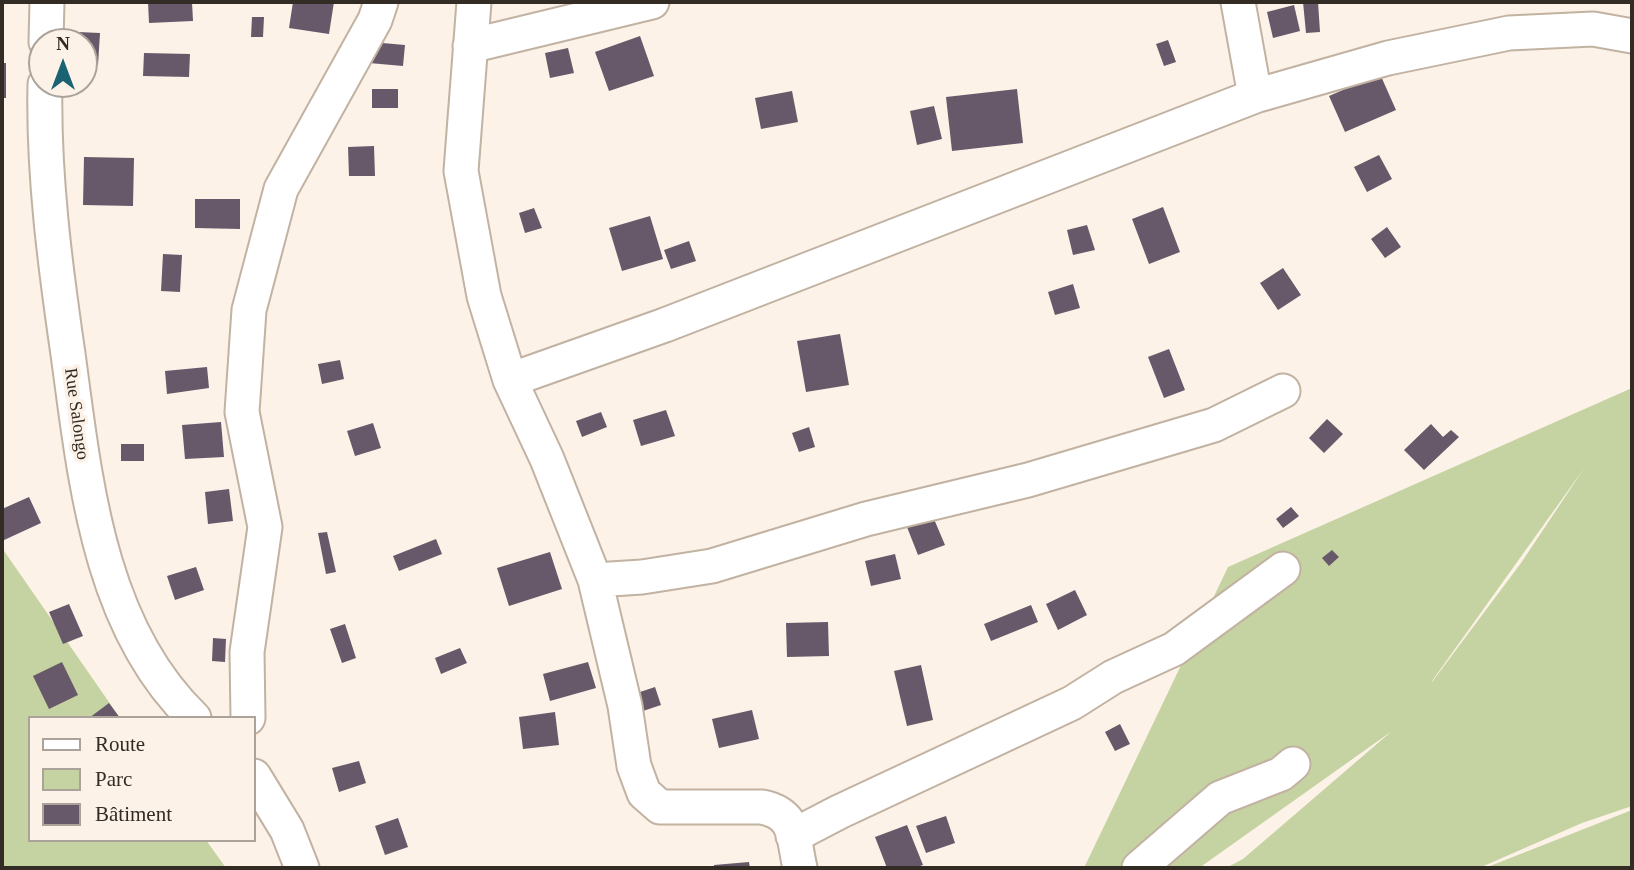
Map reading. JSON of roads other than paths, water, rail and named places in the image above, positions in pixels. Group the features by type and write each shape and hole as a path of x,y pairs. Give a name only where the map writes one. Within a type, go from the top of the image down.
{"street":[{"path":"46,28 47,2"},
{"path":"248,716 247,652 265,527 242,412 249,310 281,189 374,20 381,2"},
{"path":"474,2 461,171 484,296 510,380 547,459 595,580 625,706 634,766 644,793 660,807 762,807 777,810 790,821 800,868"},
{"path":"470,46 652,2"},
{"path":"1238,2 1255,96"},
{"path":"510,380 665,325 1255,96 1388,58 1509,33 1593,29 1632,36"},
{"name":"Rue Salongo","path":"45,98 44,123 60,300 84,467 101,543 129,625 154,673 192,716"},
{"path":"595,580 642,577 712,566 866,519 1028,480 1214,425 1283,391"},
{"path":"793,836 839,811 1072,703 1113,677 1174,649 1283,569"},
{"path":"1139,868 1220,798 1281,774 1293,764"},
{"path":"256,773 287,830 302,868"}]}
